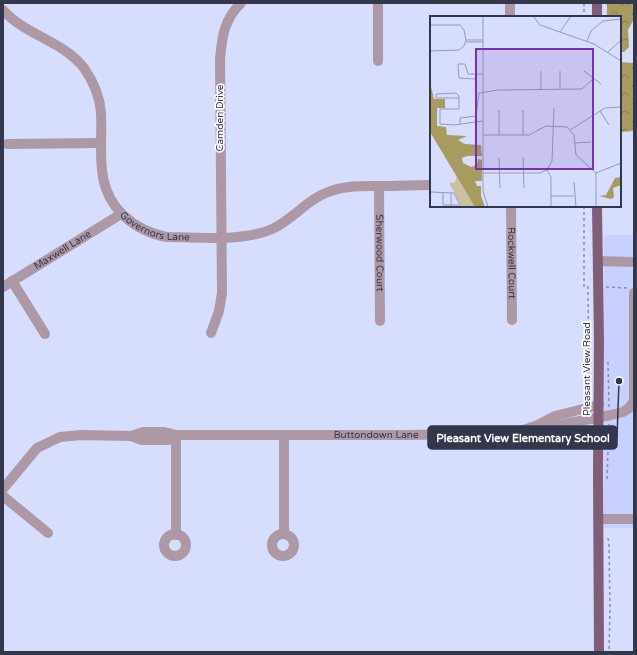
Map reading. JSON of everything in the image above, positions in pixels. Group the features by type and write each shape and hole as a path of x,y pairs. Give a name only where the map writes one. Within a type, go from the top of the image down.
{"main road":[{"path":"597,3 597,16"},
{"name":"Pleasant View Road","path":"597,207 599,405 604,417 598,519 599,652"}],"street":[{"name":"Camden Drive","path":"211,333 219,311 222,293 221,44 227,22 241,3"},
{"path":"378,3 378,62"},
{"path":"510,3 510,16"},
{"name":"Governors Lane","path":"3,10 16,21 67,52 83,68 95,88 101,112 102,174 104,183 112,202 121,214 138,228 158,236 167,237 240,237 272,229 290,218 318,196 330,191 347,187 430,185"},
{"path":"8,144 101,143"},
{"name":"Sherwood Court","path":"379,186 380,321"},
{"name":"Rockwell Court","path":"511,207 512,320"},
{"name":"Maxwell Lane","path":"3,287 121,214"},
{"path":"598,261 634,262"},
{"path":"12,281 45,334"},
{"name":"Buttondown Lane","path":"3,489 37,448 60,437 81,435 131,436 143,432 164,432 176,435 408,435 515,433 538,425 554,426 623,412 629,408 634,401 634,293"},
{"path":"538,425 555,416 599,405"},
{"path":"176,435 176,535"},
{"path":"284,435 284,533"},
{"path":"3,496 48,533"},
{"path":"598,519 634,519"}],"path":[{"path":"584,3 584,16"},
{"path":"584,207 584,287 588,287 589,399"},
{"path":"607,287 634,288"},
{"path":"607,478 604,417 608,363"},
{"path":"607,535 609,545 609,652"}],"shaded area":[{"path":"604,235 634,235 634,528 604,528"}],"green space":[{"path":"607,3 634,3 634,19 628,30 629,47 624,52 621,52 621,16 607,16"},
{"path":"621,62 634,63 634,131 621,132"}],"place":[{"name":"Pleasant View Elementary School","path":"619,381"}]}
